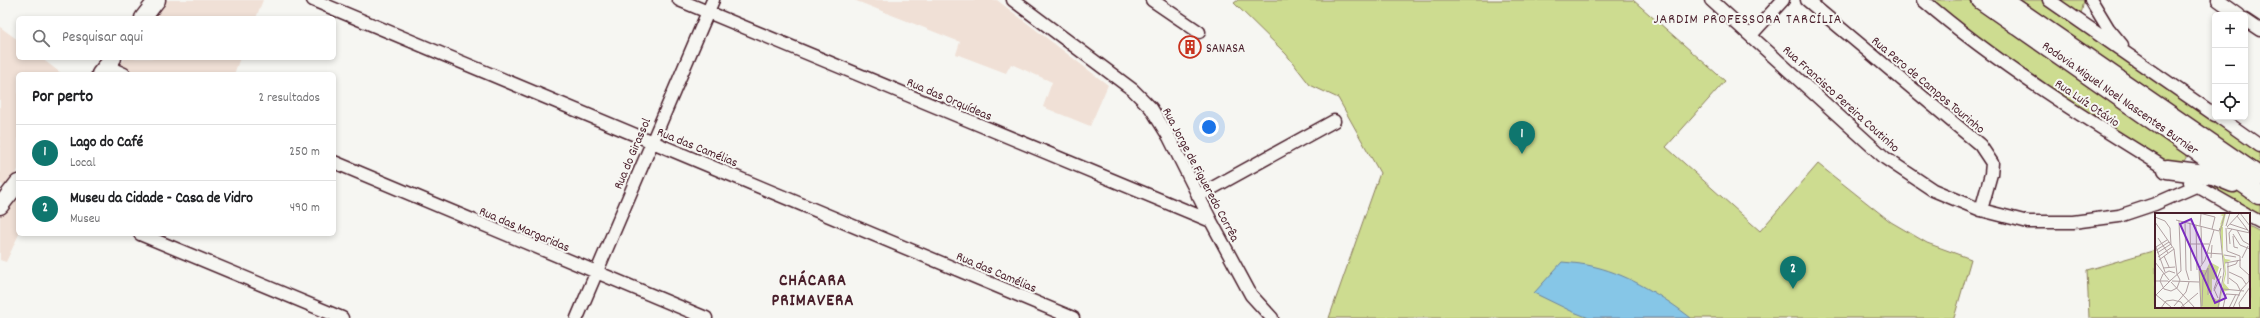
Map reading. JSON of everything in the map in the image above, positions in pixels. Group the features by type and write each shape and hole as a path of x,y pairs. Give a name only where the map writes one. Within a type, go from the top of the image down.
{"highway":[{"name":"Rodovia Miguel Noel Nascentes Burnier","path":"1981,0 2260,196"},
{"name":"Rodovia Miguel Noel Nascentes Burnier","path":"2003,0 2260,177"},
{"path":"2168,169 2214,175 2260,196"}],"main road":[{"path":"145,16 157,0"},
{"path":"0,206 16,186"}],"street":[{"name":"Rua das Camélias","path":"313,0 1073,318"},
{"name":"Rua das Orquídeas","path":"679,0 1211,221"},
{"name":"Rua do Girassol","path":"577,318 713,0"},
{"name":"Rua Jorge de Figueredo Corrêa","path":"1013,0 1133,90 1151,108 1169,136 1198,196 1251,295 1272,318"},
{"path":"1152,0 1199,32"},
{"name":"Rua Francisco Pereira Coutinho","path":"1710,0 1751,35 1885,158 1933,190 1981,210 2028,222 2073,222 2119,216 2155,204 2196,186"},
{"path":"1751,35 1783,0"},
{"name":"Rua Pero de Campos Tourinho","path":"1807,0 1980,145 1992,163 1991,174 1981,210"},
{"name":"Rua Luíz Otávio","path":"1924,0 1956,28 2140,153 2244,213"},
{"path":"2049,0 2212,112"},
{"path":"2091,0 2108,28 2130,55"},
{"path":"2218,0 2235,12"},
{"path":"2248,22 2260,30"},
{"path":"106,66 120,72"},
{"path":"2222,120 2260,146"},
{"path":"1198,196 1334,121"},
{"name":"Rua das Margaridas","path":"336,163 706,318"},
{"path":"2250,217 2260,222"},
{"path":"145,236 342,318"}],"shaded area":[{"path":"166,0 263,0 257,16 155,16"},
{"path":"854,0 997,0 1108,85 1090,126 1043,107 1052,82 1011,64 1006,73 956,54 960,42"},
{"path":"0,27 16,39 16,60 44,60 59,72 16,72 16,173 5,187 0,183"},
{"path":"123,60 239,60 235,72 130,72 118,67"},
{"path":"14,196 16,196 16,236 18,236 6,262 0,260 0,216"}],"green space":[{"path":"1238,0 1633,0 1725,81 1666,147 1760,231 1818,164 1891,222 1927,243 1971,259 1954,318 1329,318 1380,173 1338,98 1310,85 1286,54 1234,3"},
{"path":"1929,0 1974,0 2186,152 2186,158 2181,165 2168,164 2134,145 1962,26"},
{"path":"2020,0 2042,0 2092,33 2155,81 2260,153 2260,171 2088,51"},
{"path":"2059,0 2084,0 2081,15"},
{"path":"2211,176 2234,187 2260,203 2260,217 2209,185"},
{"path":"2250,227 2260,232 2260,318 2089,318 2087,270 2155,250 2155,308 2250,308"}],"water":[{"path":"1562,262 1592,266 1621,275 1658,295 1691,318 1589,318 1534,293"}],"place":[{"name":"SANASA","path":"1190,47"},
{"name":"Lago do Café","path":"1522,154"},
{"name":"Museu da Cidade - Casa de Vidro","path":"1793,289"}],"district":[{"name":"JARDIM PROFESSORA TARCÍLIA","path":"1748,18"},
{"name":"CHÁCARA PRIMAVERA","path":"813,289"}]}
